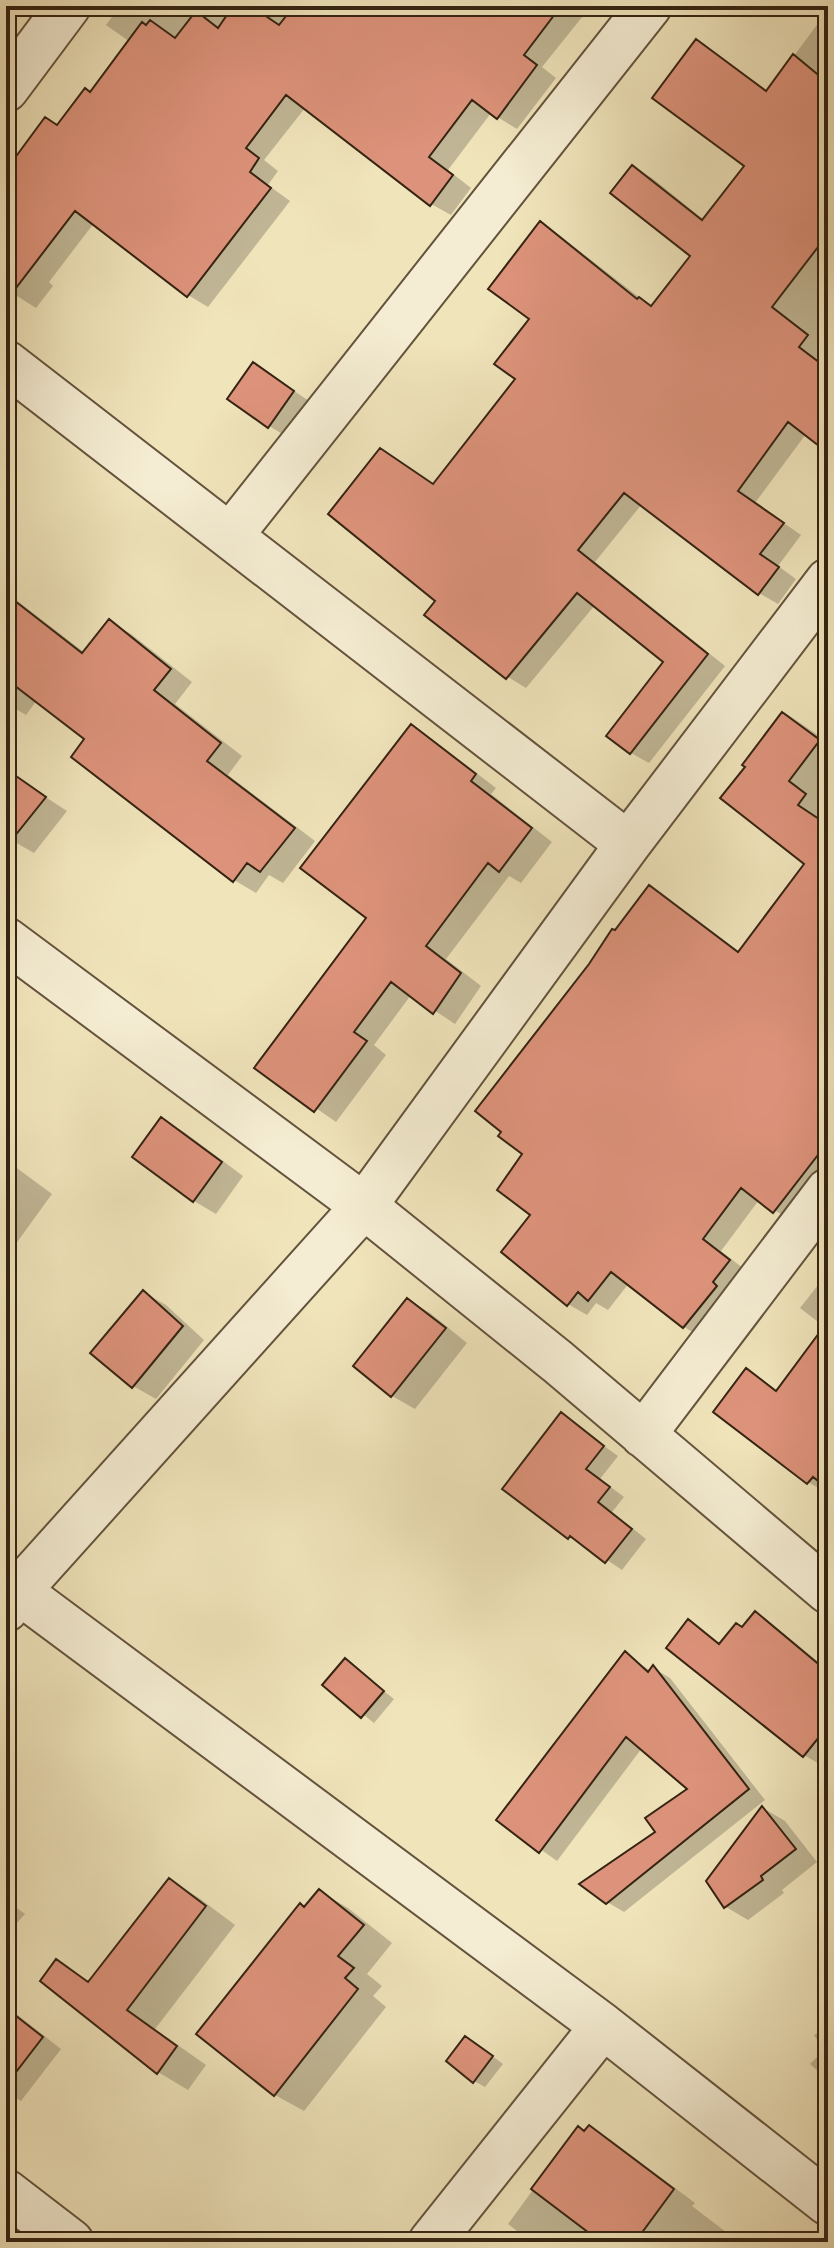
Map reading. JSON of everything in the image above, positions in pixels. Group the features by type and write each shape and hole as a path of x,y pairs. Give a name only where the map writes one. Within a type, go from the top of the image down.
{"street":[{"path":"6,89 68,6"},
{"path":"230,536 649,6"},
{"path":"6,363 628,844"},
{"path":"828,581 628,844 364,1206 10,1594 603,2026 828,2203"},
{"path":"6,940 364,1206 828,1591"},
{"path":"643,1435 828,1191"},
{"path":"431,2242 603,2026"},
{"path":"6,2192 71,2242"}],"building":[{"path":"233,6 251,6 279,25 294,6 561,6 524,55 537,65 497,119 472,100 429,157 453,175 430,206 286,95 246,148 259,158 250,172 271,188 187,297 75,211 6,301 6,170 45,117 57,125 85,88 90,92 142,22 146,25 150,20 175,38 196,11 218,28"},
{"path":"696,39 766,91 793,54 828,83 828,234 772,307 808,335 799,347 828,369 828,453 788,422 738,491 784,523 760,554 779,567 758,595 624,493 578,550 708,654 630,754 606,736 663,662 577,593 506,679 424,615 435,601 328,514 380,448 433,484 515,379 494,364 529,319 488,289 540,221 637,299 639,297 651,306 690,256 610,193 632,165 702,220 744,166 652,98"},
{"path":"253,362 294,391 268,428 227,399"},
{"path":"6,594 82,653 109,619 171,669 154,690 221,743 207,761 295,828 260,872 247,863 233,882 71,757 84,739 6,679"},
{"path":"782,712 820,740 789,781 806,794 798,805 828,825 828,1142 773,1213 741,1188 703,1239 730,1260 713,1282 717,1286 683,1328 611,1272 588,1301 578,1292 567,1306 501,1252 530,1215 497,1190 522,1154 498,1136 501,1132 475,1111 589,964 612,929 615,930 649,885 738,952 804,864 720,798"},
{"path":"411,724 476,774 471,781 532,828 499,872 488,863 426,946 461,973 433,1014 391,982 354,1032 367,1041 314,1112 254,1068 366,918 300,868"},
{"path":"6,769 46,797 6,847"},
{"path":"161,1117 222,1162 193,1202 132,1157"},
{"path":"143,1290 183,1326 132,1388 90,1353"},
{"path":"407,1298 446,1328 391,1397 353,1366"},
{"path":"828,1321 828,1489 813,1477 807,1484 713,1412 746,1368 776,1391"},
{"path":"561,1412 604,1446 586,1469 610,1487 598,1502 632,1529 605,1563 502,1489"},
{"path":"755,1611 828,1672 828,1726 803,1757 666,1648 688,1619 719,1644 736,1623 742,1627"},
{"path":"625,1651 648,1672 653,1665 749,1789 606,1904 579,1884 655,1832 645,1818 687,1789 626,1737 539,1853 496,1820"},
{"path":"345,1658 384,1691 361,1718 322,1685"},
{"path":"762,1806 796,1849 761,1876 763,1880 724,1908 706,1881"},
{"path":"169,1878 206,1906 127,2010 177,2046 157,2074 40,1981 56,1959 88,1982"},
{"path":"319,1889 364,1925 338,1956 354,1968 345,1978 358,1989 274,2096 196,2034 300,1903 304,1907"},
{"path":"6,2008 43,2037 6,2085"},
{"path":"465,2036 493,2056 473,2083 446,2061"},
{"path":"589,2125 674,2189 635,2242 601,2242 531,2189 578,2126 584,2131"}]}
